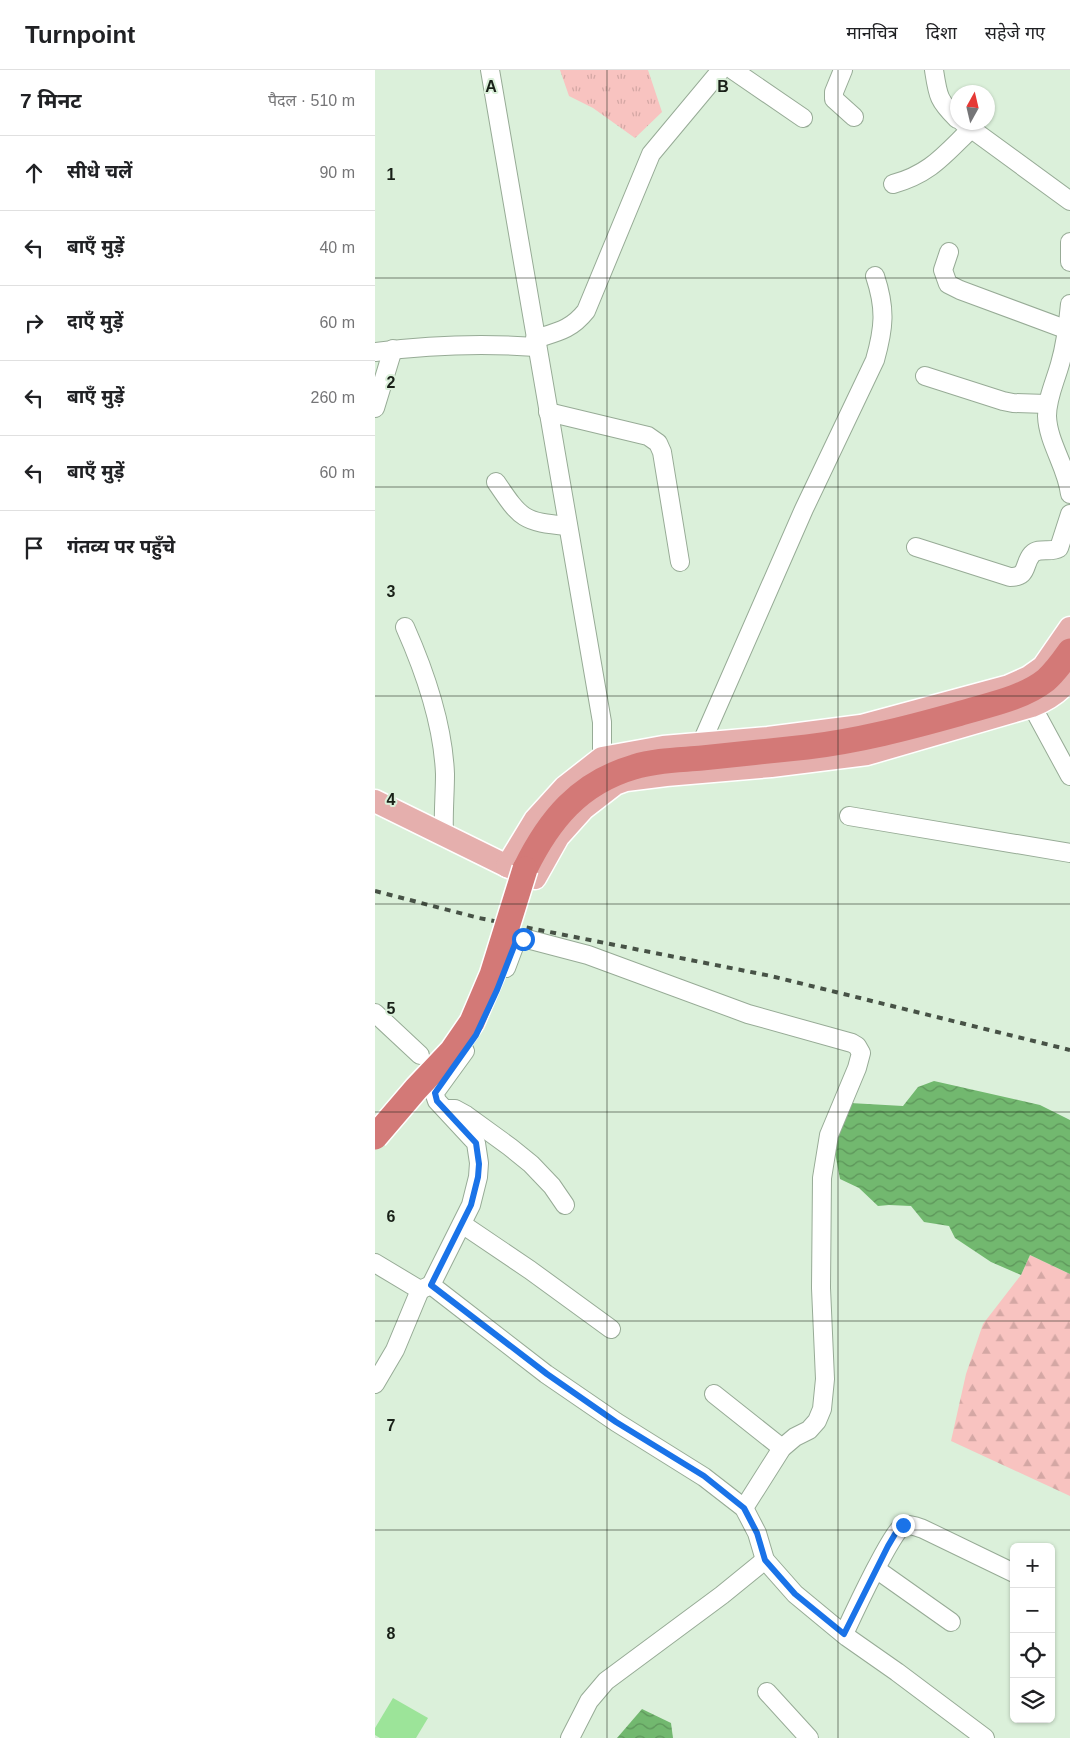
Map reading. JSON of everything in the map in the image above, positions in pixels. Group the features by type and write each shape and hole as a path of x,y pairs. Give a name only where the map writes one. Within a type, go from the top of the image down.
{"highway":[{"path":"375,1137 415,1089 451,1051 472,1022 492,975 525,869 536,846 548,827 562,811 593,786 613,774 635,766 854,739 954,715 1014,697 1033,689 1046,679 1070,651"}],"main road":[{"path":"507,866 535,820 565,787 611,756 663,747 768,738 861,726 1009,686 1029,677 1043,666 1070,628"},
{"path":"375,801 535,878 558,837 584,808 615,784 626,780 650,777 771,766 867,754 1032,706 1064,687 1070,678"}],"street":[{"path":"490,70 601,722 611,756"},
{"path":"375,352 460,345 536,343 576,322 586,311 651,154 721,70"},
{"path":"733,70 803,118"},
{"path":"843,70 834,92 835,99 854,117"},
{"path":"934,70 937,92 945,107 950,112"},
{"path":"893,184 908,180 924,172 958,130"},
{"path":"971,130 1070,202"},
{"path":"1070,242 1070,262"},
{"path":"949,252 943,270 948,284 960,290 1069,325"},
{"path":"701,744 804,509 875,360 881,338 883,317 882,297 875,276"},
{"path":"1070,304 1069,325 1047,404 1049,432 1069,483 1070,494"},
{"path":"375,408 393,350"},
{"path":"925,376 1003,401 1047,404"},
{"path":"548,412 632,431 648,436 659,444 662,452 680,562"},
{"path":"496,482 515,510 527,518 541,523 568,526"},
{"path":"916,547 1010,577 1017,577 1023,574 1032,554 1059,548 1070,514"},
{"path":"405,627 435,709 445,774 444,835"},
{"path":"1032,706 1070,776"},
{"path":"849,816 1070,853"},
{"path":"375,1384 395,1350 426,1287 462,1224 471,1205 478,1177 479,1164 476,1143 437,1101 436,1091 476,1035 497,990 515,944 523,939 527,939 588,955 748,1014 857,1046 861,1053 861,1059 829,1135 822,1178 821,1288 825,1379 823,1409 817,1421 809,1430 782,1448 744,1508"},
{"path":"375,1013 420,1055"},
{"path":"444,1109 455,1109 489,1130 531,1164 547,1180 565,1205"},
{"path":"462,1224 530,1270 611,1329"},
{"path":"375,1263 426,1287 616,1422 704,1476 744,1508 757,1533 765,1560 795,1594 844,1634 985,1738"},
{"path":"714,1394 782,1448"},
{"path":"844,1634 876,1569 898,1529 903,1525 912,1525 923,1529 1010,1571"},
{"path":"570,1738 589,1701 606,1681 722,1596 765,1560"},
{"path":"876,1569 951,1622"},
{"path":"767,1692 809,1738"}],"green space":[{"path":"560,70 648,70 662,112 635,138 593,108 569,96"},
{"path":"1030,1255 1070,1274 1070,1496 951,1441 966,1374 983,1324 1021,1275"}],"water":[{"path":"934,1081 1040,1105 1070,1120 1070,1274 1030,1255 1021,1275 991,1262 955,1238 949,1226 924,1222 911,1206 878,1206 859,1188 840,1179 833,1142 850,1103 903,1106 918,1087"},
{"path":"642,1709 671,1723 673,1738 617,1738"}],"building":[{"path":"393,1698 428,1718 416,1738 380,1738 375,1735 375,1728"}],"railway":[{"path":"375,891 479,918 771,976 1070,1050"}],"route":[{"path":"523,939 515,944 497,990 476,1035 435,1093 437,1101 476,1143 479,1164 478,1177 471,1205 431,1285 547,1374 616,1422 704,1476 744,1508 757,1533 765,1560 795,1594 844,1634 888,1546 898,1529 903,1525"}]}
